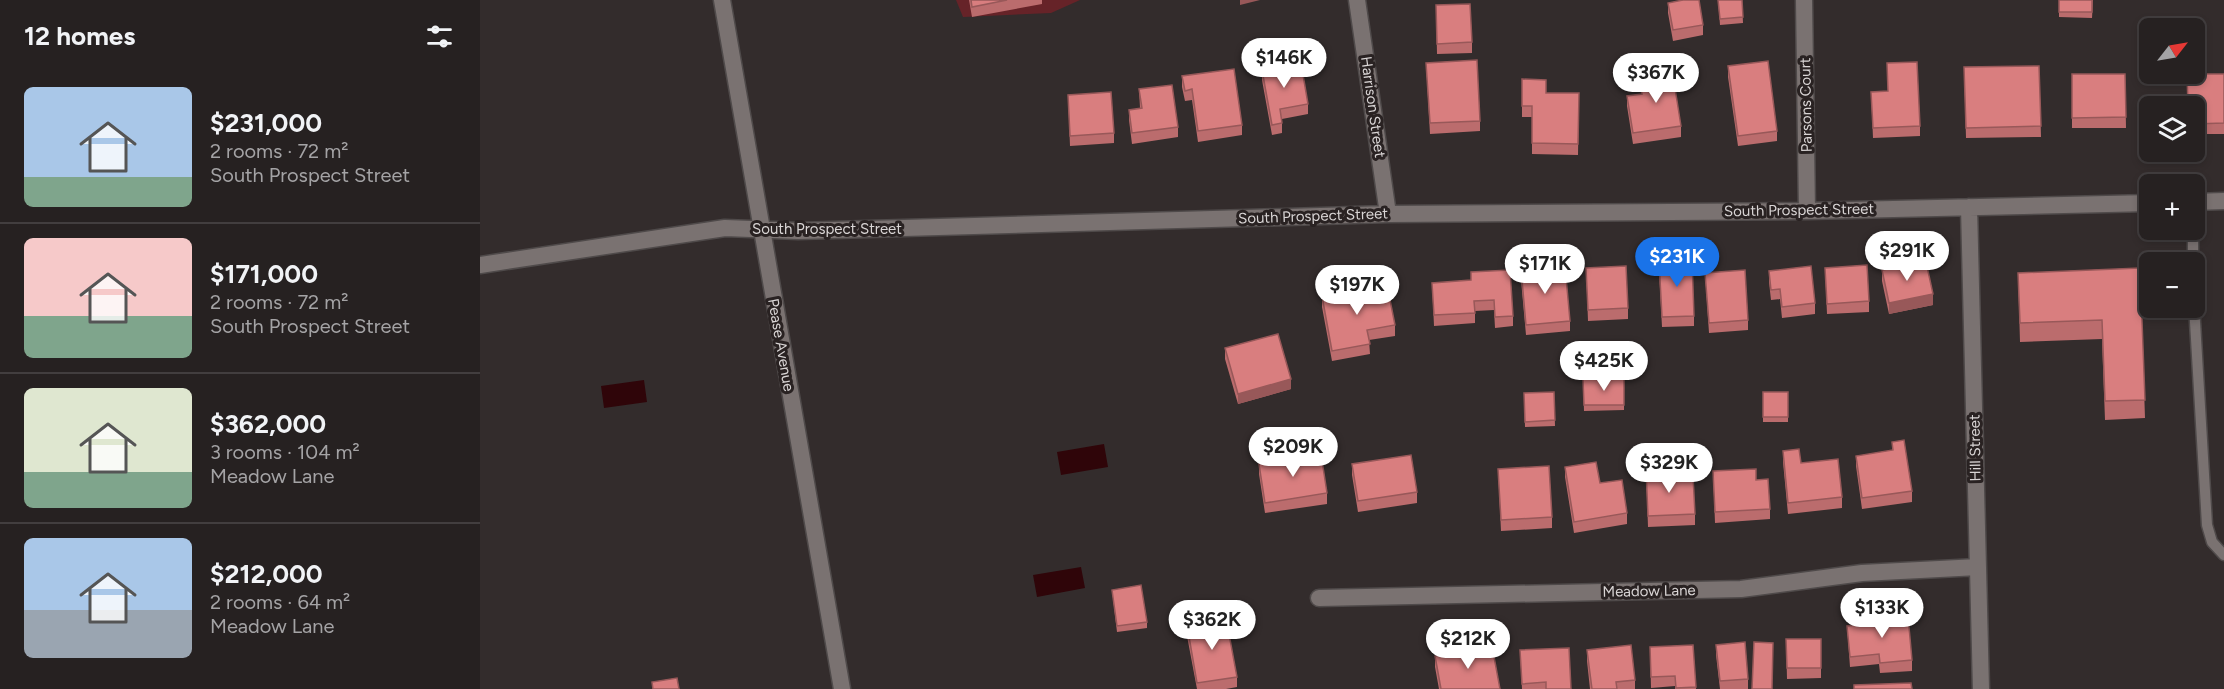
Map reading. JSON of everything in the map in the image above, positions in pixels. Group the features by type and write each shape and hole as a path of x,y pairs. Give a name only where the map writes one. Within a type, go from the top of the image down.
{"street":[{"name":"Pease Avenue","path":"722,0 842,689"},
{"name":"Harrison Street","path":"1357,0 1388,214"},
{"name":"Parsons Court","path":"1804,0 1807,211"},
{"path":"2205,201 2224,201"},
{"name":"South Prospect Street","path":"480,265 725,228 798,231 1388,214 1807,211 2139,203"},
{"name":"Hill Street","path":"1969,207 1981,689"},
{"name":"Meadow Lane","path":"1319,598 1741,590 1862,573 1978,567"}],"lane":[{"path":"2195,318 2207,525 2212,542 2224,555"}],"shaded area":[{"path":"956,0 1080,0 1051,13 963,17"},
{"path":"644,380 647,402 604,408 601,386"},
{"path":"1104,444 1108,467 1061,475 1057,452"},
{"path":"1081,567 1085,588 1037,597 1033,575"}],"building":[{"path":"971,0 1007,0 972,7"},
{"path":"1699,0 1703,25 1673,30 1668,3"},
{"path":"1718,0 1742,0 1743,17 1720,19"},
{"path":"2059,0 2092,0 2092,12 2059,12"},
{"path":"1470,4 1472,42 1437,44 1436,5"},
{"path":"1477,60 1480,121 1430,123 1426,63"},
{"path":"1768,61 1777,131 1738,136 1728,66"},
{"path":"1917,62 1920,126 1873,128 1871,92 1888,91 1887,63"},
{"path":"1301,63 1308,104 1280,109 1282,123 1272,125 1262,70"},
{"path":"1671,63 1681,126 1633,133 1627,96 1642,94 1641,90 1656,87 1654,66"},
{"path":"2039,66 2041,126 1966,128 1964,67"},
{"path":"1234,69 1242,125 1198,131 1192,89 1185,91 1182,76"},
{"path":"2072,74 2125,74 2126,117 2072,118"},
{"path":"2205,74 2224,74 2224,123 2205,124 2205,96 2188,96 2187,84 2205,84"},
{"path":"1522,79 1546,80 1546,93 1579,93 1578,144 1532,143 1532,106 1522,106"},
{"path":"1172,85 1178,127 1132,133 1129,110 1142,108 1139,89"},
{"path":"1111,92 1114,133 1070,136 1068,95"},
{"path":"1692,259 1694,316 1662,317 1659,260"},
{"path":"1926,262 1933,294 1889,303 1882,270"},
{"path":"1867,265 1869,301 1827,304 1825,268"},
{"path":"1565,266 1570,321 1526,325 1521,269"},
{"path":"1626,266 1628,308 1588,310 1586,268"},
{"path":"1811,266 1815,303 1782,307 1780,289 1771,290 1769,271"},
{"path":"2139,268 2139,318 2142,318 2145,400 2105,401 2102,320 2020,323 2018,273"},
{"path":"1510,270 1513,316 1495,317 1494,300 1474,301 1475,313 1434,315 1432,283 1471,280 1471,272"},
{"path":"1745,270 1748,320 1709,323 1705,273"},
{"path":"1387,285 1395,325 1367,330 1370,344 1332,351 1322,296"},
{"path":"1278,334 1291,379 1238,394 1225,348"},
{"path":"1624,378 1624,405 1584,405 1583,379"},
{"path":"1554,392 1555,420 1525,422 1524,393"},
{"path":"1763,392 1788,392 1788,417 1763,417"},
{"path":"1904,440 1912,491 1862,498 1856,456 1893,450 1892,442"},
{"path":"1799,449 1801,463 1838,459 1842,497 1788,503 1783,451"},
{"path":"1321,454 1327,493 1265,503 1259,464"},
{"path":"1411,455 1417,492 1358,501 1352,464"},
{"path":"1596,462 1600,483 1622,480 1627,513 1574,522 1565,467"},
{"path":"1549,466 1552,517 1501,520 1498,469"},
{"path":"1664,468 1665,477 1693,476 1695,514 1648,516 1646,469"},
{"path":"1756,469 1756,480 1768,479 1770,509 1715,512 1713,471"},
{"path":"1141,585 1147,622 1117,626 1112,590"},
{"path":"1908,616 1912,660 1880,663 1879,654 1850,657 1847,626 1867,624 1867,620"},
{"path":"1226,618 1237,677 1197,683 1187,625"},
{"path":"1786,639 1821,639 1821,668 1787,668"},
{"path":"1745,642 1748,679 1720,681 1716,645"},
{"path":"1754,642 1773,643 1772,689 1752,689"},
{"path":"1631,645 1635,680 1616,682 1617,689 1592,689 1587,650"},
{"path":"1693,645 1696,687 1676,688 1675,676 1651,677 1650,647"},
{"path":"1492,646 1500,689 1441,689 1435,656"},
{"path":"1569,648 1571,689 1546,689 1546,682 1522,684 1520,650"},
{"path":"677,678 679,689 653,689 652,682"},
{"path":"1911,683 1912,689 1854,689 1854,685"}]}
